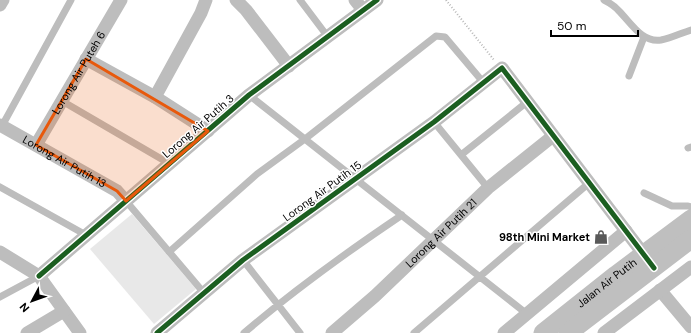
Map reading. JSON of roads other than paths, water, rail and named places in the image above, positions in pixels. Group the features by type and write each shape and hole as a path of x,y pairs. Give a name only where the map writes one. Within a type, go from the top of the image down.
{"street":[{"path":"0,5 2,0"},
{"name":"Lorong Air Puteh 6","path":"36,145 121,0"},
{"path":"155,97 201,13 206,0"},
{"path":"236,0 246,10 289,66"},
{"name":"Lorong Air Putih 3","path":"39,276 250,95 328,37 359,5 377,0"},
{"path":"86,59 155,97 208,131"},
{"name":"Lorong Air Putih 15","path":"156,333 243,260 434,122 502,68 527,102"},
{"path":"527,102 649,261"},
{"name":"Lorong Air Putih 13","path":"1,125 117,190 126,201"},
{"name":"Lorong Air Putih 21","path":"332,333 375,296 488,188 553,136"},
{"name":"Jalan Air Putih","path":"568,333 649,261 691,219"},
{"path":"504,333 626,231"},
{"name":"Jalan Air Putih","path":"543,333 649,261 691,239"},
{"path":"0,252 39,276 80,333"},
{"path":"604,333 691,267"},
{"path":"660,290 691,327"},
{"path":"27,333 64,311"}],"lane":[{"path":"1,125 71,0"},
{"path":"300,0 328,37"},
{"path":"604,0 619,10 644,37 653,40 661,40 691,30"},
{"path":"169,252 257,174 305,139 436,36 445,38 484,82"},
{"path":"628,76 644,37"},
{"path":"250,95 527,314"},
{"path":"62,101 170,164"},
{"path":"461,155 527,102"},
{"path":"434,122 488,188"},
{"path":"414,333 589,183"},
{"path":"0,187 86,235"},
{"path":"644,192 672,206 691,207"},
{"path":"126,201 204,293"},
{"path":"244,333 277,304 339,258 402,215"},
{"path":"243,260 300,333"},
{"path":"0,297 39,276"}],"place":[{"name":"98th Mini Market","path":"601,237"}]}
